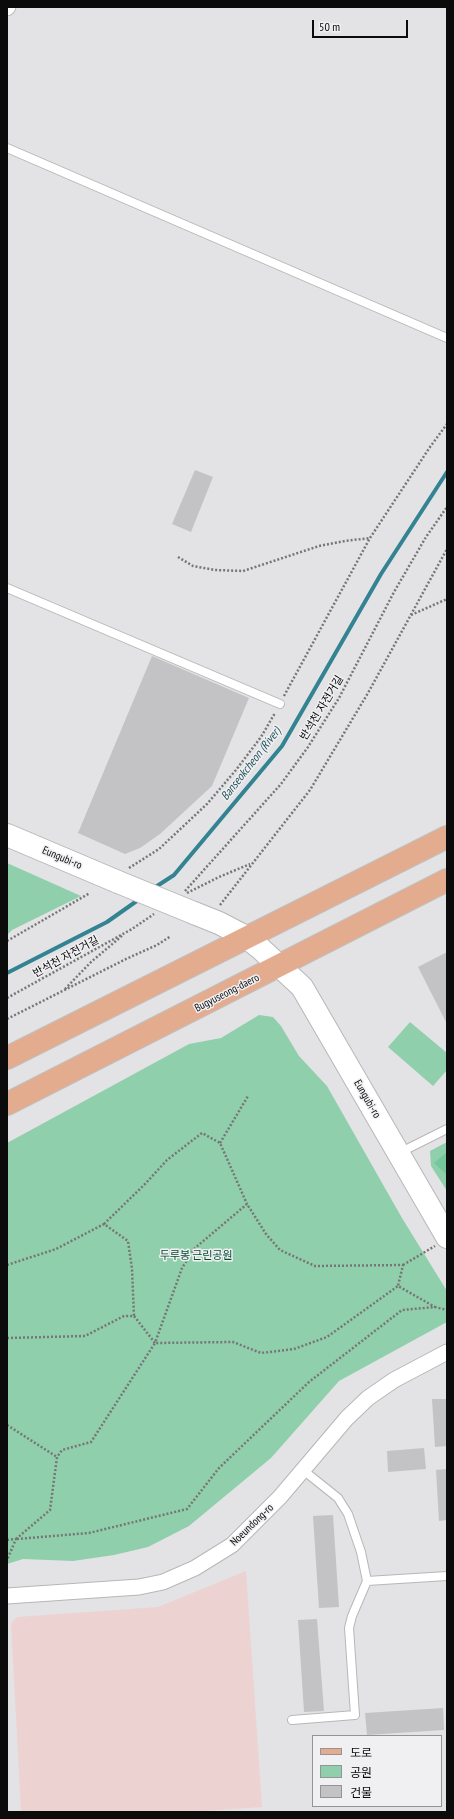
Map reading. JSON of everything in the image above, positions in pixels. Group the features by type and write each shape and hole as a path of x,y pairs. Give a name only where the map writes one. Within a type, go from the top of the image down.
{"main road":[{"path":"7,1058 447,837"},
{"name":"Bugyuseong-daero","path":"7,1104 279,967 313,948 447,880"}],"street":[{"name":"Eungubi-ro","path":"7,835 115,880 195,908 246,937 261,949 302,987 398,1153 444,1240"},
{"name":"Noeundong-ro","path":"7,1596 139,1587 163,1582 195,1568 232,1545 280,1497 347,1418 368,1398 394,1380 447,1352"}],"lane":[{"path":"7,148 447,338"},
{"path":"7,588 280,704"},
{"path":"398,1153 447,1129"},
{"path":"292,1720 355,1715 349,1628 352,1616 366,1581 361,1552 348,1514 338,1498 303,1470"},
{"path":"366,1581 447,1576"}],"path":[{"path":"115,880 159,849 207,804 236,770 261,736 280,704 370,538 430,447 447,424"},
{"name":"반석천 자전거길","path":"180,896 281,784 308,747 339,698 394,592 418,551 447,507"},
{"path":"178,557 193,566 214,570 243,571 320,546 370,538"},
{"path":"195,908 220,905 310,790 368,693 447,549"},
{"path":"411,615 447,599"},
{"path":"195,908 219,877 251,864"},
{"path":"7,941 90,893"},
{"name":"반석천 자전거길","path":"7,998 132,929 91,962 63,991"},
{"path":"7,1019 126,959 157,946 171,936"},
{"path":"220,1143 248,1096"},
{"path":"7,1264 56,1249 104,1224 167,1160 202,1133 220,1143 247,1204 266,1234 280,1250 315,1266 402,1265 444,1240"},
{"path":"7,1560 16,1539 50,1510 57,1457 62,1450 91,1442 155,1343 182,1268 195,1248 247,1204"},
{"path":"104,1224 128,1241 132,1269 134,1316 155,1343"},
{"path":"155,1343 233,1342 261,1352 294,1349 327,1337 398,1286 402,1265"},
{"path":"398,1286 435,1307 447,1310"},
{"path":"7,1540 89,1533 187,1509 219,1468 309,1382 402,1310 435,1307"},
{"path":"7,1338 85,1336 124,1316 134,1316"},
{"path":"7,1425 9,1428 57,1457"}],"shaded area":[{"path":"246,1571 262,1807 189,1812 21,1812 11,1623 17,1617 158,1607"}],"green space":[{"path":"7,863 81,896 12,930 7,935"},
{"name":"두루봉 근린공원","path":"259,1015 273,1017 281,1026 299,1056 327,1086 402,1218 447,1291 447,1322 339,1381 271,1458 189,1526 148,1547 114,1555 73,1561 23,1559 7,1564 7,1143 189,1044 221,1038"},
{"path":"410,1022 447,1053 447,1070 433,1086 388,1047"},
{"path":"447,1142 447,1191 431,1166 430,1151"},
{"path":"447,1152 447,1175 434,1163"}],"building":[{"path":"195,470 213,477 191,532 172,524"},
{"path":"152,656 249,698 212,786 160,834 140,848 125,854 78,833"},
{"path":"447,952 447,1024 418,967"},
{"path":"432,1399 447,1399 447,1446 435,1447"},
{"path":"424,1448 426,1469 388,1472 387,1451"},
{"path":"447,1469 447,1520 439,1521 436,1470"},
{"path":"333,1515 339,1607 319,1608 313,1516"},
{"path":"317,1619 324,1711 304,1712 298,1620"},
{"path":"443,1708 444,1730 367,1735 365,1713"}],"waterway":[{"name":"Banseokcheon (River)","path":"154,888 174,875 282,746 381,574 447,472"},
{"name":"Banseokcheon (River)","path":"7,973 107,922 141,898"}]}
